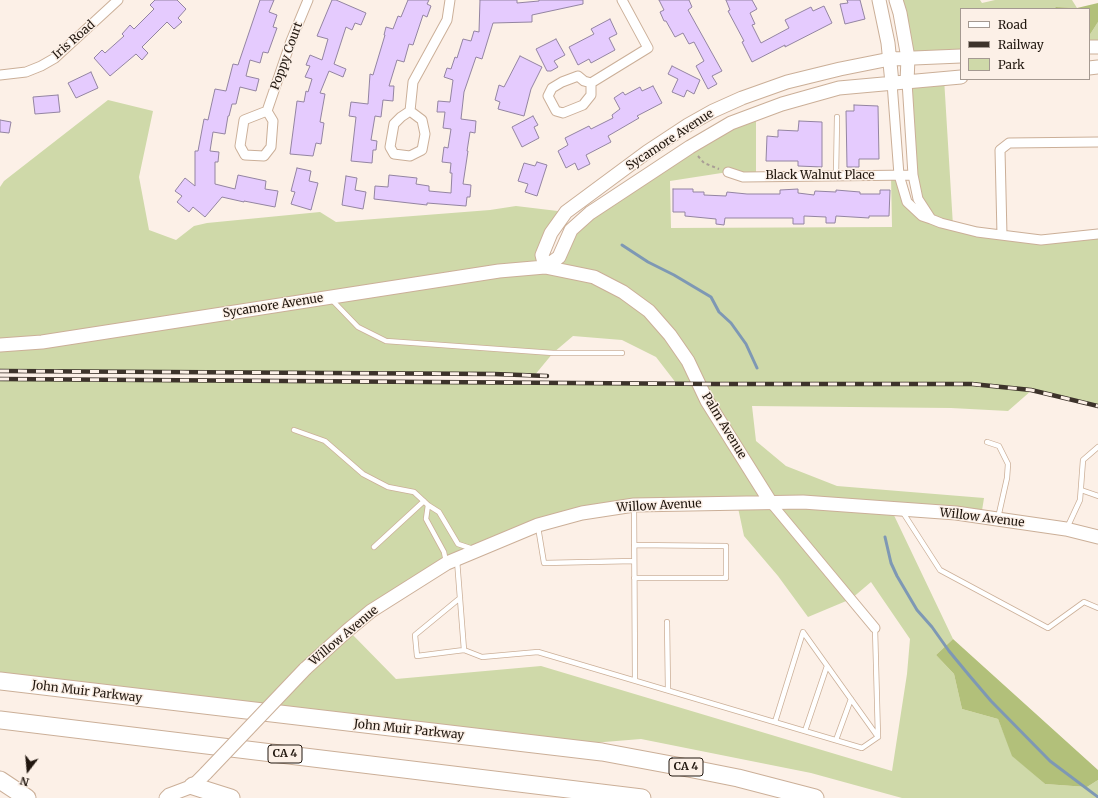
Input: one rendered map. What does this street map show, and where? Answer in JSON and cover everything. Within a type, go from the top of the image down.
[{"type":"highway","name":"John Muir Parkway","points":[[0,681],[602,752],[701,770],[815,798]]},
{"type":"highway","name":"CA 4","points":[[0,720],[642,798]]},
{"type":"highway","points":[[0,780],[26,798]]},
{"type":"highway","points":[[569,789],[610,798]]},
{"type":"highway","points":[[192,792],[231,798]]},
{"type":"main road","points":[[879,0],[888,43],[892,83]]},
{"type":"main road","points":[[896,0],[900,13],[908,58],[907,82]]},
{"type":"main road","name":"Sycamore Avenue","points":[[545,267],[542,255],[551,233],[566,212],[648,152],[713,111],[742,98],[787,82],[840,69],[890,59],[960,56]]},
{"type":"main road","name":"Sycamore Avenue","points":[[0,345],[42,342],[499,271],[545,267],[560,257],[571,230],[590,213],[690,147],[731,123],[782,104],[839,88],[960,77]]},
{"type":"main road","name":"Palm Avenue","points":[[545,267],[594,278],[622,292],[649,311],[670,335],[688,361],[707,401],[771,503]]},
{"type":"main road","name":"Willow Avenue","points":[[166,798],[169,795],[192,792],[206,773],[305,669],[371,611],[452,561],[538,526],[582,513],[634,505],[804,502],[956,513],[1066,529],[1098,537]]},
{"type":"street","name":"Iris Road","points":[[0,75],[26,72],[55,58],[118,0]]},
{"type":"street","name":"Poppy Court","points":[[267,111],[291,41],[308,0]]},
{"type":"street","points":[[410,111],[413,82],[447,20],[450,0]]},
{"type":"street","points":[[591,83],[591,95],[583,105],[563,114],[556,111],[548,96],[552,88],[562,82],[578,76],[584,81],[591,83],[648,48],[622,0]]},
{"type":"street","points":[[907,82],[914,175],[918,199],[931,219]]},
{"type":"street","points":[[892,83],[899,175],[907,202],[922,216],[941,223],[976,232],[1041,240],[1098,234]]},
{"type":"street","points":[[267,111],[273,122],[271,147],[264,156],[245,155],[240,146],[244,120],[267,111]]},
{"type":"street","points":[[410,111],[422,120],[425,134],[422,150],[410,156],[394,154],[390,147],[394,124],[410,111]]},
{"type":"street","points":[[1002,235],[1000,150],[1009,144],[1098,142]]},
{"type":"street","name":"Black Walnut Place","points":[[728,172],[744,177],[914,175]]},
{"type":"street","name":"Palm Avenue","points":[[771,503],[875,628]]},
{"type":"lane","points":[[836,176],[837,117]]},
{"type":"lane","points":[[329,297],[358,327],[386,341],[553,353],[622,353]]},
{"type":"lane","points":[[294,430],[325,441],[363,474],[388,487],[414,492],[439,512],[458,544],[476,550]]},
{"type":"lane","points":[[988,442],[999,446],[1008,464],[998,519]]},
{"type":"lane","points":[[1066,529],[1080,500],[1083,460],[1098,447]]},
{"type":"lane","points":[[1081,490],[1098,496]]},
{"type":"lane","points":[[374,547],[426,503]]},
{"type":"lane","points":[[426,503],[426,519],[444,552],[452,561],[460,598],[464,650]]},
{"type":"lane","points":[[634,505],[635,680]]},
{"type":"lane","points":[[901,510],[940,570],[1048,628],[1084,602],[1098,608]]},
{"type":"lane","points":[[538,526],[544,563],[634,561]]},
{"type":"lane","points":[[634,545],[726,546],[726,578],[634,578]]},
{"type":"lane","points":[[460,598],[415,636],[417,656],[464,650],[482,657],[538,652],[862,748],[878,737]]},
{"type":"lane","points":[[667,622],[668,690]]},
{"type":"lane","points":[[875,628],[878,737]]},
{"type":"lane","points":[[775,722],[802,632],[878,737]]},
{"type":"lane","points":[[805,731],[826,666]]},
{"type":"lane","points":[[836,740],[851,699]]},
{"type":"path","points":[[690,147],[704,163],[728,172]]},
{"type":"green space","points":[[896,0],[980,0],[982,3],[995,0],[1072,0],[1077,8],[960,8],[960,56],[908,58]]},
{"type":"green space","points":[[1098,3],[1098,22],[1090,34],[1090,8],[1077,8]]},
{"type":"green space","points":[[1056,7],[1077,8],[1054,8]]},
{"type":"green space","points":[[1098,22],[1098,47],[1090,47],[1090,34]]},
{"type":"green space","points":[[944,78],[953,226],[1041,240],[1098,234],[1098,406],[1032,390],[1008,411],[951,408],[752,406],[756,441],[786,466],[837,486],[984,498],[981,517],[891,509],[953,639],[936,655],[954,674],[962,709],[998,719],[1013,756],[1045,784],[1087,787],[1098,780],[1098,798],[902,798],[811,773],[641,739],[555,746],[259,708],[0,682],[0,379],[676,383],[656,357],[622,340],[573,336],[553,353],[534,376],[494,374],[0,371],[0,187],[4,181],[108,100],[153,111],[139,177],[149,230],[176,240],[194,226],[207,223],[320,212],[336,222],[490,210],[516,206],[566,212],[551,233],[545,267],[590,213],[756,114],[756,177],[728,172],[670,181],[671,228],[892,227],[891,176],[899,175],[907,202],[922,216],[918,199],[907,82]],"holes":[[[737,503],[744,536],[778,576],[808,617],[851,599],[871,582],[910,639],[907,674],[892,771],[541,666],[396,679],[348,630],[476,550],[582,513]]]},
{"type":"green space","points":[[953,639],[1098,770],[1098,780],[1087,787],[1045,784],[1012,756],[998,719],[962,709],[954,674],[936,655]]},
{"type":"building","points":[[155,0],[177,0],[186,9],[178,18],[182,22],[174,29],[167,22],[142,47],[148,53],[142,60],[136,54],[110,76],[94,58],[102,50],[105,53],[124,36],[122,34],[130,25],[134,29],[154,9],[150,5]]},
{"type":"building","points":[[260,0],[274,0],[269,12],[277,15],[273,27],[277,28],[268,53],[263,52],[260,63],[250,60],[246,76],[259,79],[256,91],[240,87],[236,104],[232,104],[228,116],[225,134],[213,132],[210,151],[219,152],[218,162],[215,162],[215,184],[235,189],[238,175],[266,181],[265,189],[278,191],[275,207],[222,197],[205,217],[193,207],[189,212],[177,202],[182,196],[175,191],[185,178],[195,186],[195,151],[198,151],[204,119],[208,120],[215,89],[226,91],[233,64],[238,65]]},
{"type":"building","points":[[332,0],[336,0],[366,13],[361,25],[355,23],[352,30],[346,27],[334,64],[346,69],[343,77],[329,71],[320,93],[325,94],[320,122],[324,123],[321,144],[316,143],[313,156],[290,154],[297,101],[304,102],[306,91],[308,92],[312,79],[305,77],[310,66],[306,65],[310,55],[322,60],[328,39],[317,36]]},
{"type":"building","points":[[408,0],[429,0],[427,4],[431,6],[427,17],[423,15],[413,45],[409,44],[404,62],[397,60],[389,86],[394,86],[393,101],[383,100],[381,117],[375,116],[371,140],[377,141],[376,150],[373,150],[372,163],[351,161],[356,117],[349,116],[351,102],[368,104],[370,74],[373,75],[386,27],[393,29],[398,16],[401,17]]},
{"type":"building","points":[[480,0],[517,0],[517,3],[539,0],[583,0],[583,4],[532,15],[532,22],[493,23],[482,59],[476,57],[464,92],[461,119],[476,121],[475,133],[470,132],[463,184],[471,185],[470,197],[467,197],[466,206],[427,203],[427,205],[374,199],[375,186],[388,187],[389,175],[417,178],[416,184],[429,186],[429,191],[451,193],[451,163],[442,162],[444,147],[448,148],[451,129],[443,128],[445,112],[437,112],[438,101],[450,102],[453,80],[444,77],[447,68],[451,69],[455,57],[457,58],[463,39],[471,41],[474,31],[479,32]]},
{"type":"building","points":[[659,0],[689,0],[692,7],[688,10],[722,71],[712,76],[717,84],[708,89],[696,66],[704,61],[694,42],[689,44],[683,33],[675,37],[666,21],[664,21],[660,12],[664,10]]},
{"type":"building","points":[[726,0],[752,0],[757,9],[750,13],[755,24],[752,25],[761,43],[789,28],[785,20],[811,7],[813,11],[824,6],[832,23],[752,62],[742,42],[744,41],[728,11],[730,10]]},
{"type":"building","points":[[847,0],[860,0],[865,19],[845,24],[840,4],[848,3]]},
{"type":"building","points":[[610,19],[617,34],[609,38],[615,50],[591,63],[589,59],[578,65],[569,47],[594,34],[591,29]]},
{"type":"building","points":[[556,39],[565,55],[554,61],[558,67],[551,71],[547,71],[536,49]]},
{"type":"building","points":[[520,56],[542,67],[531,89],[524,116],[498,109],[500,102],[495,100],[499,85],[504,87]]},
{"type":"building","points":[[672,66],[700,80],[694,94],[687,90],[684,97],[672,92],[678,79],[668,74]]},
{"type":"building","points":[[91,72],[98,88],[76,98],[68,83]]},
{"type":"building","points":[[653,86],[662,103],[637,116],[639,118],[608,136],[611,142],[586,155],[590,164],[578,170],[575,163],[566,168],[558,151],[568,145],[565,138],[589,126],[591,129],[613,118],[612,115],[620,109],[614,98],[623,92],[625,95],[640,87],[642,91]]},
{"type":"building","points":[[58,95],[60,112],[35,114],[33,97]]},
{"type":"building","points":[[854,105],[878,106],[879,159],[859,159],[859,167],[847,167],[846,111],[854,111]]},
{"type":"building","points":[[533,116],[538,125],[534,127],[539,138],[522,147],[512,127]]},
{"type":"building","points":[[0,120],[11,122],[9,133],[0,132]]},
{"type":"building","points":[[799,121],[822,122],[822,167],[798,166],[798,161],[766,161],[767,136],[778,137],[778,130],[798,131]]},
{"type":"building","points":[[537,162],[547,165],[537,196],[525,192],[528,184],[518,181],[524,163],[535,166]]},
{"type":"building","points":[[297,168],[311,171],[309,181],[318,183],[311,210],[291,204],[295,192],[291,191]]},
{"type":"building","points":[[346,176],[357,178],[355,190],[366,192],[363,209],[342,205]]},
{"type":"building","points":[[673,189],[693,189],[693,192],[704,192],[704,195],[726,196],[727,192],[747,194],[780,194],[780,190],[798,189],[798,193],[814,195],[815,191],[836,192],[836,190],[860,192],[860,194],[880,194],[880,190],[890,190],[889,216],[869,216],[869,218],[836,216],[835,223],[826,223],[826,217],[804,216],[804,224],[793,224],[793,218],[725,218],[724,225],[716,224],[716,219],[685,216],[685,212],[673,212]]},
{"type":"waterway","points":[[622,245],[648,262],[674,275],[711,297],[719,312],[731,323],[746,344],[757,368]]},
{"type":"waterway","points":[[885,537],[891,563],[897,576],[917,610],[932,627],[949,651],[991,701],[1050,761],[1098,797]]},
{"type":"railway","points":[[0,371],[494,374],[547,376]]},
{"type":"railway","points":[[0,379],[716,384],[972,384],[1031,390],[1098,406]]}]
